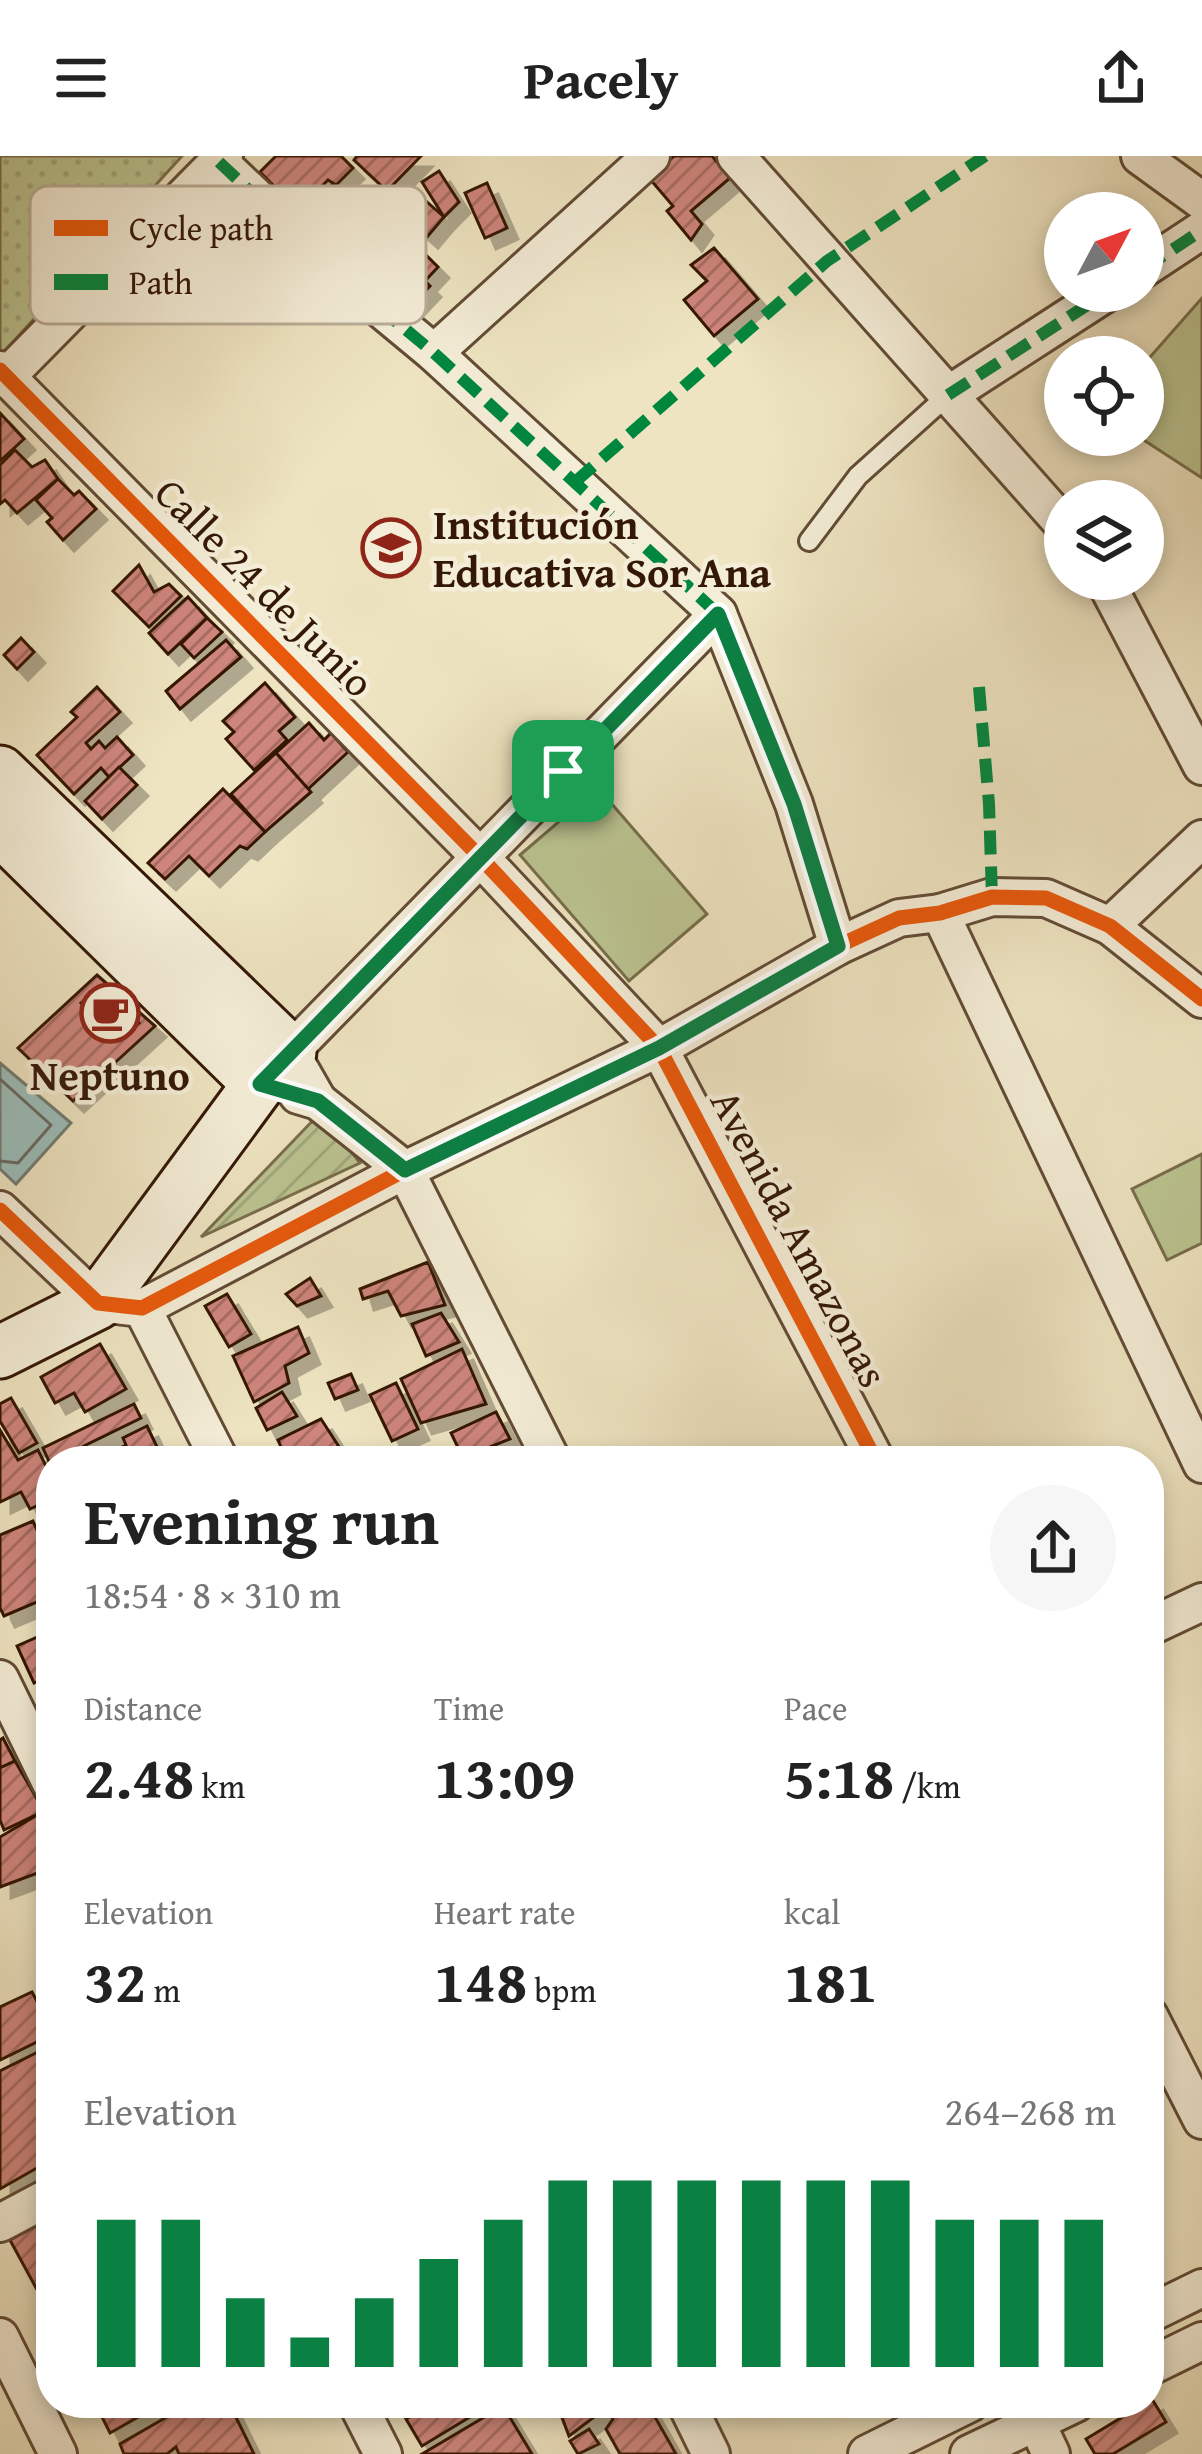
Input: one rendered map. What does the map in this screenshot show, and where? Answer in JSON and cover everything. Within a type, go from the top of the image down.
[{"type":"main road","points":[[0,772],[275,1068]]},
{"type":"main road","points":[[0,829],[275,1068]]},
{"type":"main road","points":[[0,1352],[120,1305],[275,1068]]},
{"type":"street","points":[[434,352],[651,156]]},
{"type":"street","points":[[736,156],[1044,502]]},
{"type":"street","points":[[1140,156],[1202,201]]},
{"type":"street","points":[[193,186],[221,159],[248,186]]},
{"type":"street","points":[[1164,254],[1202,230]]},
{"type":"street","points":[[948,395],[1076,312]]},
{"type":"street","points":[[3,373],[53,324]]},
{"type":"street","points":[[400,324],[718,614],[794,804],[838,946]]},
{"type":"street","name":"Calle 24 de Junio","points":[[3,373],[479,856],[659,1048]]},
{"type":"street","points":[[1115,600],[1202,766]]},
{"type":"street","points":[[544,1446],[405,1170],[275,1068],[718,614]]},
{"type":"street","points":[[1110,926],[1202,839]]},
{"type":"street","points":[[120,1305],[659,1048],[838,946],[899,918],[940,913],[992,897],[1046,898],[1110,926],[1202,998]]},
{"type":"street","points":[[940,913],[1202,1463]]},
{"type":"street","name":"Avenida Amazonas","points":[[659,1048],[868,1446]]},
{"type":"street","points":[[0,1210],[120,1305],[210,1446]]},
{"type":"street","points":[[1164,1620],[1202,1602]]},
{"type":"street","points":[[0,1679],[36,1752]]},
{"type":"street","points":[[1164,2045],[1202,2120]]},
{"type":"street","points":[[0,2223],[36,2204]]},
{"type":"street","points":[[1164,2307],[1202,2288]]},
{"type":"street","points":[[1164,2360],[1202,2341]]},
{"type":"street","points":[[3,2354],[36,2414]]},
{"type":"street","points":[[38,2418],[58,2454]]},
{"type":"street","points":[[365,2418],[383,2454]]},
{"type":"street","points":[[693,2418],[711,2454]]},
{"type":"street","points":[[867,2454],[940,2418]]},
{"type":"street","points":[[969,2454],[1038,2426]]},
{"type":"lane","points":[[809,541],[858,476],[948,395]]},
{"type":"green space","points":[[0,156],[182,156],[155,186],[30,186],[30,323],[3,353]]},
{"type":"green space","points":[[1202,298],[1202,478],[1164,453],[1164,341]]},
{"type":"green space","points":[[598,788],[707,914],[629,981],[520,855]]},
{"type":"green space","points":[[321,1112],[360,1163],[201,1237]]},
{"type":"green space","points":[[1202,1154],[1202,1243],[1167,1260],[1132,1189]]},
{"type":"water","points":[[0,1063],[71,1123],[16,1184],[0,1169]]},
{"type":"building","points":[[276,156],[341,156],[353,168],[336,185],[328,180],[322,186],[274,186],[260,172]]},
{"type":"building","points":[[357,156],[421,156],[392,186],[382,186],[354,160]]},
{"type":"building","points":[[674,156],[712,156],[730,178],[691,211],[702,224],[691,240],[667,211],[673,206],[649,178]]},
{"type":"building","points":[[439,171],[459,202],[444,217],[422,182]]},
{"type":"building","points":[[487,183],[507,228],[485,238],[465,193]]},
{"type":"building","points":[[426,203],[444,217],[427,237],[426,236]]},
{"type":"building","points":[[714,248],[758,299],[714,336],[684,300],[707,281],[691,265]]},
{"type":"building","points":[[426,255],[438,267],[426,280]]},
{"type":"building","points":[[0,413],[24,439],[0,461]]},
{"type":"building","points":[[15,450],[32,467],[45,460],[58,479],[17,513],[5,500],[0,504],[0,465]]},
{"type":"building","points":[[58,479],[96,509],[63,540],[36,500]]},
{"type":"building","points":[[139,565],[154,592],[169,584],[181,596],[149,627],[113,591]]},
{"type":"building","points":[[188,597],[207,618],[168,654],[149,633]]},
{"type":"building","points":[[207,618],[222,632],[194,658],[181,644]]},
{"type":"building","points":[[21,638],[34,652],[17,669],[4,655]]},
{"type":"building","points":[[226,640],[241,657],[180,709],[166,691]]},
{"type":"building","points":[[265,683],[295,717],[279,731],[287,740],[254,770],[226,739],[234,732],[223,721]]},
{"type":"building","points":[[97,687],[120,712],[86,743],[91,749],[99,741],[105,748],[117,737],[133,755],[109,777],[101,768],[74,794],[37,755],[77,717],[71,712]]},
{"type":"building","points":[[309,723],[324,740],[331,733],[348,752],[308,789],[276,753]]},
{"type":"building","points":[[276,753],[311,792],[265,832],[231,794]]},
{"type":"building","points":[[119,767],[137,785],[102,819],[85,801]]},
{"type":"building","points":[[223,789],[265,832],[247,849],[240,846],[209,876],[189,856],[165,879],[148,863]]},
{"type":"building","points":[[97,975],[155,1026],[73,1101],[18,1048]]},
{"type":"building","name":"Neptuno","points":[[100,987],[139,1023],[120,1039],[81,1003]]},
{"type":"building","points":[[428,1262],[445,1305],[401,1316],[388,1291],[363,1299],[360,1289]]},
{"type":"building","points":[[310,1278],[321,1296],[297,1306],[286,1294]]},
{"type":"building","points":[[227,1294],[251,1334],[229,1347],[205,1306]]},
{"type":"building","points":[[441,1313],[459,1342],[426,1356],[412,1324]]},
{"type":"building","points":[[298,1327],[309,1353],[285,1366],[289,1383],[254,1402],[233,1356]]},
{"type":"building","points":[[100,1344],[126,1389],[85,1412],[74,1393],[55,1403],[41,1377]]},
{"type":"building","points":[[462,1349],[486,1404],[421,1423],[401,1379]]},
{"type":"building","points":[[351,1374],[358,1390],[335,1399],[328,1383]]},
{"type":"building","points":[[396,1383],[418,1429],[392,1441],[370,1395]]},
{"type":"building","points":[[282,1392],[297,1416],[267,1430],[256,1408]]},
{"type":"building","points":[[11,1398],[37,1443],[19,1453],[0,1421],[0,1404]]},
{"type":"building","points":[[134,1404],[141,1418],[84,1446],[47,1446]]},
{"type":"building","points":[[496,1412],[510,1439],[493,1446],[457,1446],[451,1433]]},
{"type":"building","points":[[321,1419],[339,1446],[281,1446],[278,1440]]},
{"type":"building","points":[[147,1426],[157,1446],[124,1446],[123,1438]]},
{"type":"building","points":[[0,1430],[18,1460],[36,1451],[36,1506],[30,1509],[21,1492],[0,1502]]},
{"type":"building","points":[[33,1521],[36,1528],[36,1602],[4,1616],[0,1608],[0,1535]]},
{"type":"building","points":[[36,1638],[36,1682],[34,1683],[17,1646]]},
{"type":"building","points":[[3,1738],[15,1761],[0,1768],[0,1740]]},
{"type":"building","points":[[15,1761],[36,1797],[36,1815],[4,1830],[0,1820],[0,1768]]},
{"type":"building","points":[[36,1816],[36,1874],[0,1887],[0,1837]]},
{"type":"building","points":[[32,1992],[36,1999],[36,2042],[0,2060],[0,2007]]},
{"type":"building","points":[[36,2053],[36,2169],[0,2189],[0,2071]]},
{"type":"building","points":[[36,2226],[36,2288],[10,2240]]},
{"type":"building","points":[[102,2418],[136,2418],[110,2433]]},
{"type":"building","points":[[165,2418],[236,2418],[254,2454],[179,2454],[176,2447],[167,2454],[124,2454],[120,2444]]},
{"type":"building","points":[[408,2418],[468,2418],[422,2446]]},
{"type":"building","points":[[483,2418],[510,2418],[532,2454],[422,2454]]},
{"type":"building","points":[[562,2418],[593,2418],[569,2436]]},
{"type":"building","points":[[656,2418],[676,2454],[620,2454],[606,2429],[613,2419]]},
{"type":"building","points":[[1121,2418],[1164,2418],[1166,2422],[1113,2454],[1095,2454],[1086,2439]]},
{"type":"building","points":[[589,2429],[599,2444],[578,2454],[570,2441]]},
{"type":"marked path","points":[[575,482],[827,261],[985,156]]},
{"type":"marked path","points":[[219,162],[244,186]]},
{"type":"marked path","points":[[1164,255],[1202,230]]},
{"type":"marked path","points":[[948,395],[1076,312]]},
{"type":"marked path","points":[[399,324],[718,614]]},
{"type":"marked path","points":[[979,687],[992,897]]},
{"type":"cycle path","points":[[0,370],[479,856],[659,1048],[868,1446]]},
{"type":"cycle path","points":[[0,1210],[98,1303],[142,1308],[405,1170],[659,1048],[838,946],[899,918],[940,913],[992,897],[1046,898],[1110,926],[1202,999]]},
{"type":"place","name":"Institución Educativa Sor Ana","points":[[391,548]]},
{"type":"place","name":"Neptuno","points":[[110,1013]]},
{"type":"route","points":[[718,614],[794,804],[838,946],[659,1048],[405,1170],[318,1101],[260,1084],[479,856],[563,771],[718,614]]}]
